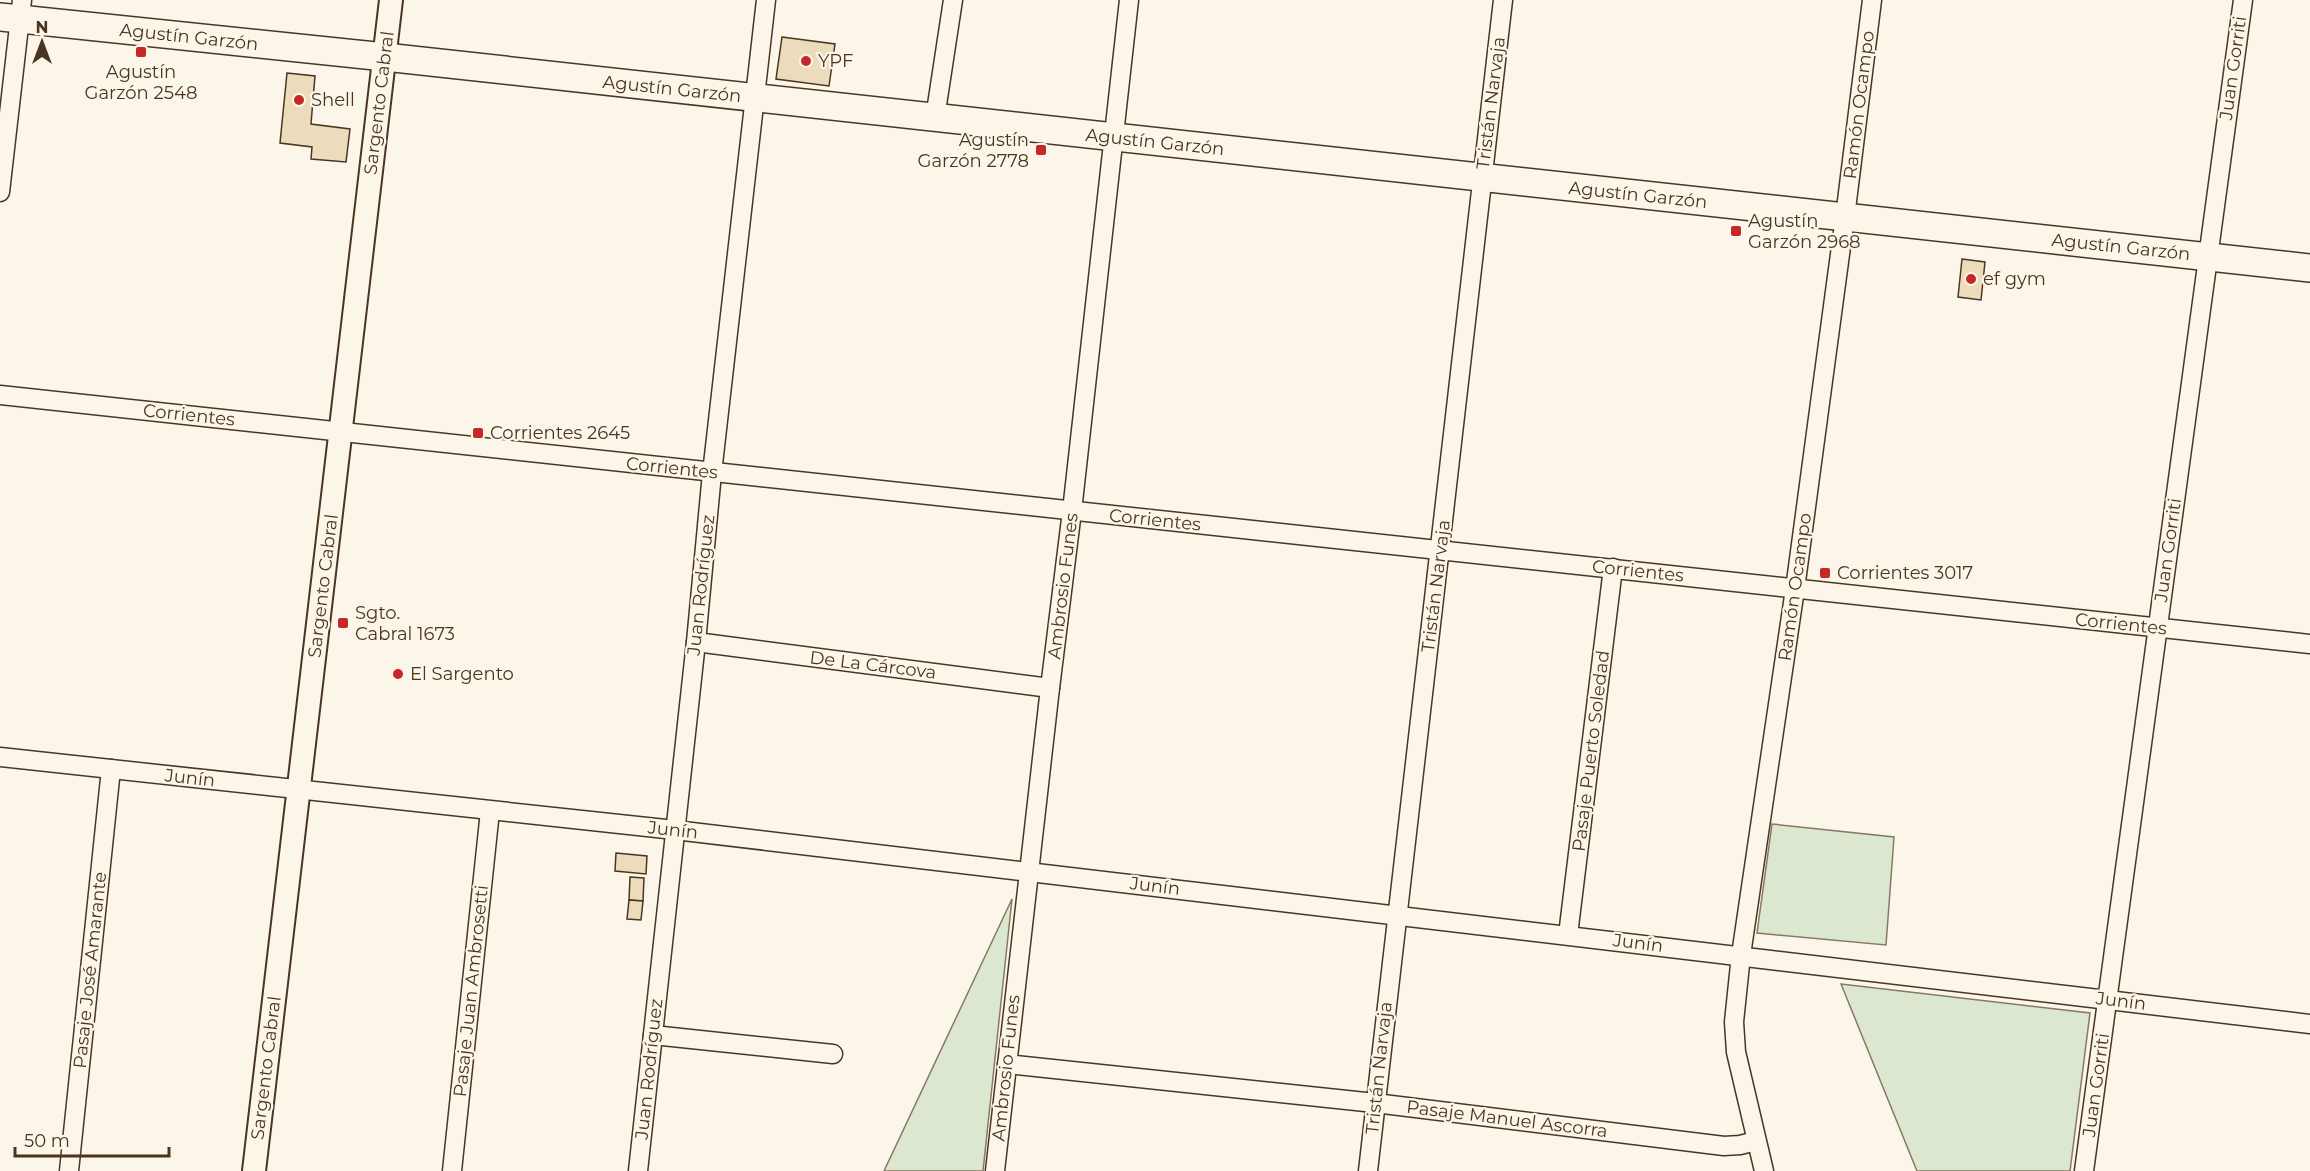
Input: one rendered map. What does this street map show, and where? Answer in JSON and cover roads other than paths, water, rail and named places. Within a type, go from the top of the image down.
[{"type":"main road","name":"Agustín Garzón","points":[[14,12],[755,99],[2310,268]]},
{"type":"street","name":"Sargento Cabral","points":[[254,1171],[391,0]]},
{"type":"street","name":"Juan Rodríguez","points":[[638,1171],[696,642],[712,473],[766,0]]},
{"type":"street","points":[[935,118],[952,0]]},
{"type":"street","name":"Ambrosio Funes","points":[[995,1171],[1129,0]]},
{"type":"street","name":"Tristán Narvaja","points":[[1368,1171],[1503,0]]},
{"type":"street","name":"Ramón Ocampo","points":[[1764,1171],[1734,1040],[1741,955],[1795,589],[1872,0]]},
{"type":"street","name":"Juan Gorriti","points":[[2085,1171],[2206,257],[2243,0]]},
{"type":"street","points":[[0,192],[14,12]]},
{"type":"street","name":"Corrientes","points":[[0,395],[2310,644]]},
{"type":"street","name":"Pasaje Puerto Soledad","points":[[1568,935],[1613,568]]},
{"type":"street","name":"De La Cárcova","points":[[696,642],[1050,688]]},
{"type":"street","name":"Junín","points":[[0,757],[675,830],[2310,1024]]},
{"type":"street","name":"Pasaje José Amarante","points":[[69,1171],[111,769]]},
{"type":"street","name":"Pasaje Juan Ambrosetti","points":[[452,1171],[490,811]]},
{"type":"street","points":[[653,1035],[833,1054]]},
{"type":"street","name":"Pasaje Manuel Ascorra","points":[[1007,1064],[1375,1103],[1724,1146],[1756,1141]]},
{"type":"place","name":"Agustín Garzón 2548","points":[[141,52]]},
{"type":"place","name":"YPF","points":[[806,61]]},
{"type":"place","name":"Shell","points":[[299,100]]},
{"type":"place","name":"Agustín Garzón 2778","points":[[1041,150]]},
{"type":"place","name":"Agustín Garzón 2968","points":[[1736,231]]},
{"type":"place","name":"ef gym","points":[[1971,279]]},
{"type":"place","name":"Corrientes 2645","points":[[478,433]]},
{"type":"place","name":"Corrientes 3017","points":[[1825,573]]},
{"type":"place","name":"Sgto. Cabral 1673","points":[[343,623]]},
{"type":"place","name":"El Sargento","points":[[398,674]]}]
